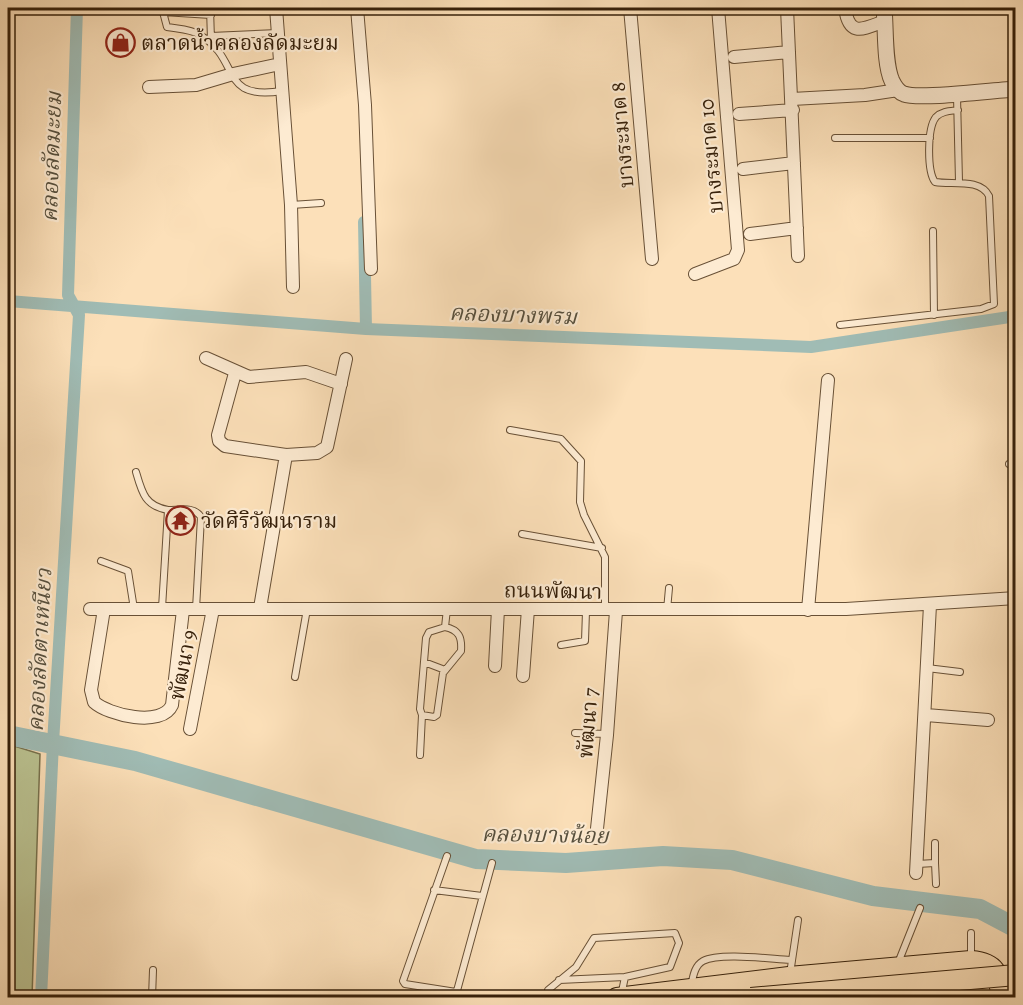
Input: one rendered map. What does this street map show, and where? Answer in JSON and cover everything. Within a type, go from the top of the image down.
[{"type":"main road","points":[[619,997],[690,989],[790,969],[895,969],[971,961],[992,966],[996,971],[1002,998]]},
{"type":"main road","points":[[751,998],[1016,975]]},
{"type":"street","points":[[276,8],[291,205],[293,287]]},
{"type":"street","points":[[357,8],[365,105],[370,269]]},
{"type":"street","name":"บางระมาด 8","points":[[630,8],[652,259]]},
{"type":"street","name":"บางระมาด 10","points":[[695,274],[734,259],[738,250],[718,8]]},
{"type":"street","points":[[787,8],[798,256]]},
{"type":"street","points":[[845,8],[848,24],[854,28],[862,29],[884,14],[891,80],[897,90],[907,95],[1016,89]]},
{"type":"street","points":[[735,57],[789,52]]},
{"type":"street","points":[[149,87],[196,85],[280,64]]},
{"type":"street","points":[[739,114],[792,104],[897,90]]},
{"type":"street","points":[[743,169],[794,163]]},
{"type":"street","points":[[750,234],[797,228]]},
{"type":"street","points":[[206,358],[219,362],[235,373],[254,378],[306,372],[341,384]]},
{"type":"street","points":[[235,373],[218,435],[219,441],[225,446],[285,455],[317,453],[327,447],[346,359]]},
{"type":"street","points":[[808,610],[828,380]]},
{"type":"street","points":[[260,608],[285,455]]},
{"type":"street","name":"ถนนพัฒนา","points":[[90,609],[808,610],[930,605],[1016,598]]},
{"type":"street","points":[[916,869],[926,716],[930,605]]},
{"type":"street","points":[[104,609],[91,690],[94,702],[112,713],[152,718],[166,714],[172,705],[183,610]]},
{"type":"street","name":"พัฒนา 9","points":[[190,729],[213,609]]},
{"type":"street","points":[[495,666],[498,609]]},
{"type":"street","points":[[523,676],[528,609]]},
{"type":"street","name":"พัฒนา 7","points":[[596,838],[607,735],[610,611]]},
{"type":"street","points":[[926,716],[988,720]]},
{"type":"lane","points":[[278,33],[211,39],[191,31],[168,27],[164,10],[211,11],[211,39],[242,89],[250,93],[282,91]]},
{"type":"lane","points":[[957,93],[959,182]]},
{"type":"lane","points":[[840,326],[989,308],[993,304],[991,202],[986,190],[959,182],[941,183],[933,179],[930,138],[933,121],[938,115],[958,110]]},
{"type":"lane","points":[[835,138],[930,138]]},
{"type":"lane","points":[[291,205],[321,203]]},
{"type":"lane","points":[[933,231],[933,315]]},
{"type":"lane","points":[[510,430],[561,439],[581,460],[580,502],[587,522],[602,548],[606,564],[610,611]]},
{"type":"lane","points":[[136,472],[142,496],[156,508],[194,510],[201,517],[196,609]]},
{"type":"lane","points":[[162,608],[168,510]]},
{"type":"lane","points":[[522,534],[602,548]]},
{"type":"lane","points":[[101,561],[128,571],[134,609]]},
{"type":"lane","points":[[667,611],[669,588]]},
{"type":"lane","points":[[295,677],[307,609]]},
{"type":"lane","points":[[445,627],[447,609]]},
{"type":"lane","points":[[561,645],[585,641],[586,611]]},
{"type":"lane","points":[[420,755],[424,662],[429,632],[445,627],[457,631],[461,645],[458,657],[445,670],[439,710],[434,717],[422,715]]},
{"type":"lane","points":[[424,662],[445,670]]},
{"type":"lane","points":[[927,668],[960,672]]},
{"type":"lane","points":[[575,733],[607,735]]},
{"type":"lane","points":[[935,843],[936,885]]},
{"type":"lane","points":[[447,856],[402,981],[405,984],[455,994],[492,863]]},
{"type":"lane","points":[[916,869],[935,863]]},
{"type":"lane","points":[[434,890],[482,896]]},
{"type":"lane","points":[[895,969],[920,908]]},
{"type":"lane","points":[[690,989],[695,971],[704,961],[726,958],[790,969],[798,920]]},
{"type":"lane","points":[[547,998],[548,990],[558,980],[576,967],[594,938],[675,933],[679,937],[670,967],[625,977],[558,980]]},
{"type":"lane","points":[[971,933],[971,961]]},
{"type":"lane","points":[[118,998],[152,997],[153,970]]},
{"type":"lane","points":[[619,997],[625,977]]},
{"type":"green space","points":[[8,744],[40,754],[32,997],[8,997]]},
{"type":"waterway","name":"คลองลัดตาเหนียว","points":[[41,998],[53,743],[79,315],[68,295],[77,8]]},
{"type":"waterway","points":[[364,222],[366,329]]},
{"type":"waterway","name":"คลองบางพรม","points":[[8,301],[366,329],[811,347],[1016,316]]},
{"type":"waterway","name":"คลองบางน้อย","points":[[8,735],[135,761],[476,859],[566,863],[663,856],[732,860],[873,896],[980,909],[1016,928]]},
{"type":"place","name":"ตลาดน้ำคลองลัดมะยม","points":[[120,43]]},
{"type":"place","name":"วัดศิริวัฒนาราม","points":[[180,521]]},
{"type":"water label","name":"คลองลัดมะยม","points":[[51,157]]}]
